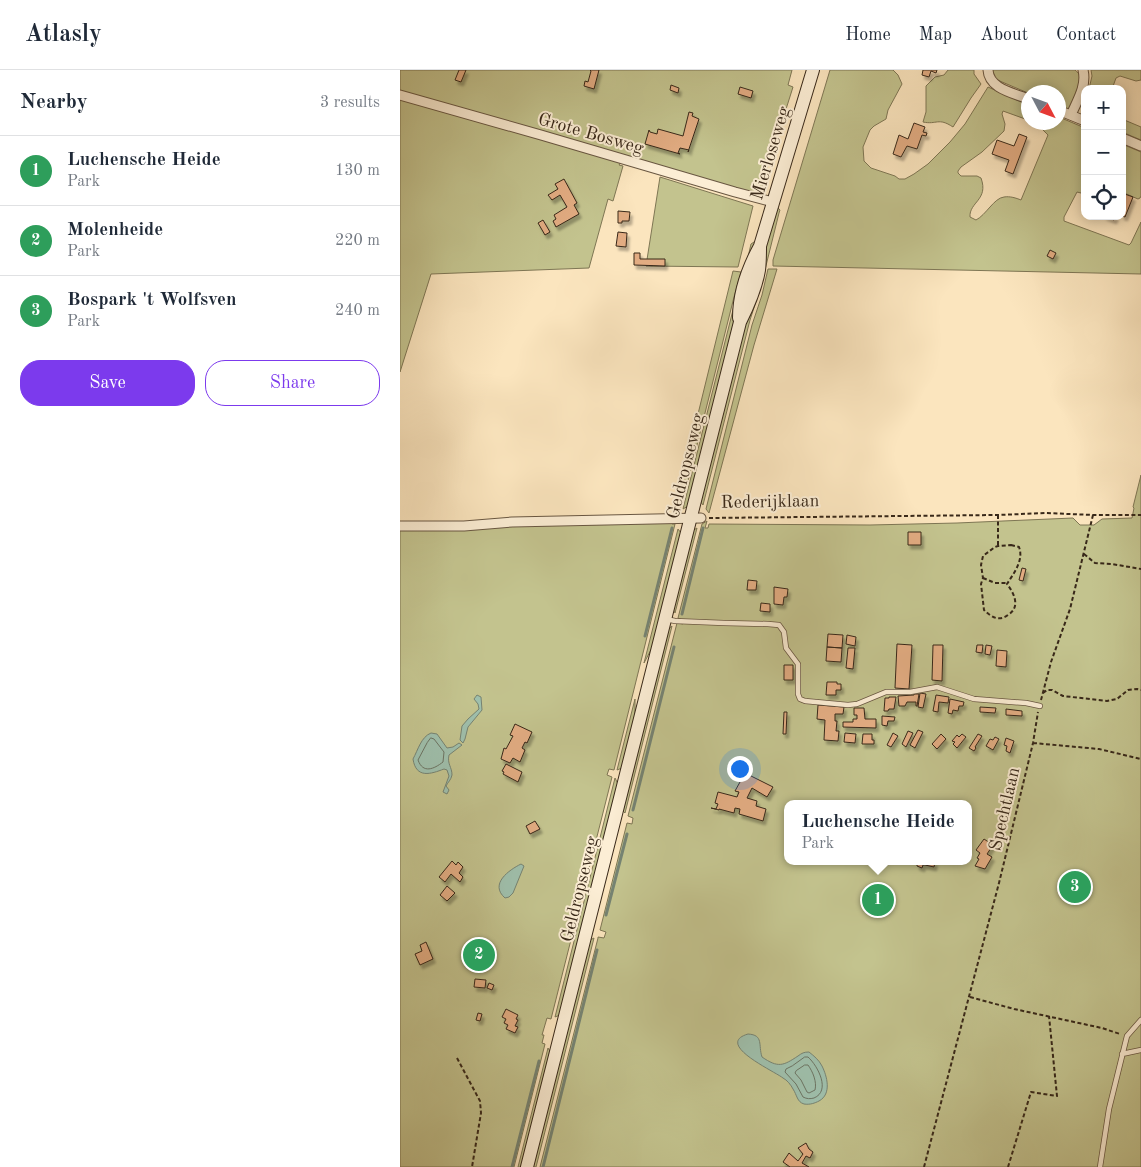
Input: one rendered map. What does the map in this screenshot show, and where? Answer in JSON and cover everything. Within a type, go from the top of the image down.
[{"type":"main road","name":"Mierloseweg","points":[[754,269],[813,70]]},
{"type":"main road","name":"Geldropseweg","points":[[527,1167],[665,619],[696,518],[740,322],[740,299],[754,269]]},
{"type":"street","points":[[988,70],[992,81],[998,87],[1021,96]]},
{"type":"street","points":[[1071,115],[1082,88],[1083,70]]},
{"type":"street","name":"Grote Bosweg","points":[[400,94],[773,202]]},
{"type":"street","points":[[1066,113],[1081,119]]},
{"type":"street","points":[[1126,140],[1141,146]]},
{"type":"street","points":[[400,526],[464,526],[512,522],[696,518]]},
{"type":"lane","points":[[665,619],[779,626],[784,632],[786,648],[798,664],[798,694],[800,699],[805,701],[848,705],[857,704],[886,692],[910,692],[937,687],[974,699],[1026,703],[1040,706]]},
{"type":"lane","points":[[1100,1167],[1109,1109],[1127,1036],[1141,1020]]},
{"type":"lane","points":[[1122,1054],[1141,1050]]},
{"type":"path","name":"Rederijklaan","points":[[696,518],[998,515],[1045,512],[1141,515]]},
{"type":"path","points":[[998,515],[998,546]]},
{"type":"path","name":"Spechtlaan","points":[[924,1167],[999,883],[1043,694],[1070,609],[1093,515]]},
{"type":"path","points":[[983,578],[1007,584],[1013,591],[1015,610],[1003,619],[990,616],[984,610],[981,565],[983,556],[995,547],[1011,544],[1018,547],[1021,552],[1018,567],[1007,584]]},
{"type":"path","points":[[1084,554],[1095,563],[1141,569]]},
{"type":"path","points":[[1043,694],[1047,690],[1052,690],[1063,696],[1107,701],[1117,699],[1128,690],[1141,690]]},
{"type":"path","points":[[1033,743],[1099,749],[1141,759]]},
{"type":"path","points":[[970,997],[1014,1009],[1102,1028],[1127,1036]]},
{"type":"path","points":[[1008,1167],[1032,1092],[1057,1096],[1049,1016]]},
{"type":"path","points":[[457,1058],[480,1101],[481,1113],[472,1167]]},
{"type":"green space","points":[[400,70],[792,70],[788,85],[793,87],[781,125],[777,124],[759,201],[621,162],[619,165],[623,166],[613,201],[608,199],[589,268],[431,274],[400,372]]},
{"type":"green space","points":[[830,70],[893,70],[898,75],[902,84],[888,110],[886,119],[870,130],[863,147],[864,161],[871,168],[899,179],[905,179],[928,164],[950,142],[965,124],[988,87],[1021,102],[1021,117],[1003,111],[1004,131],[958,171],[961,176],[977,176],[981,178],[983,191],[972,208],[970,217],[976,220],[1000,198],[1008,197],[1021,200],[1048,135],[1043,130],[1066,130],[1066,120],[1081,126],[1081,193],[1077,192],[1064,217],[1064,221],[1129,245],[1141,222],[1141,274],[773,266],[773,260]]},
{"type":"green space","points":[[948,70],[974,70],[974,74],[981,84],[953,127],[944,122],[923,122],[926,112],[926,86],[935,77],[944,75]]},
{"type":"green space","points":[[988,70],[1075,70],[1080,75],[1080,84],[1069,110],[1066,109],[1066,85],[1021,85],[1021,90],[995,79]]},
{"type":"green space","points":[[1091,70],[1141,70],[1141,80],[1136,81],[1120,76],[1116,78],[1113,85],[1090,85]]},
{"type":"green space","points":[[1126,121],[1141,127],[1141,140],[1126,134]]},
{"type":"green space","points":[[1126,146],[1141,152],[1141,196],[1138,199],[1126,194]]},
{"type":"green space","points":[[660,177],[753,206],[738,267],[646,266]]},
{"type":"green space","points":[[777,207],[780,210],[703,505],[700,501],[767,236]]},
{"type":"green space","points":[[754,242],[688,506],[683,509],[736,298],[751,244]]},
{"type":"green space","points":[[768,269],[777,269],[754,345],[709,513],[706,509]]},
{"type":"green space","points":[[733,271],[741,272],[685,493],[679,512],[675,513],[675,508]]},
{"type":"green space","points":[[1141,475],[1141,1167],[540,1167],[598,937],[604,938],[606,932],[600,930],[627,823],[632,824],[633,818],[628,816],[677,623],[683,624],[685,621],[678,618],[702,524],[707,521],[705,528],[708,528],[709,524],[870,525],[1073,518],[1080,525],[1094,525],[1102,519],[1132,518]]},
{"type":"green space","points":[[672,522],[672,524],[675,524],[614,770],[609,769],[607,775],[612,777],[551,1019],[547,1018],[542,1035],[544,1035],[542,1043],[545,1044],[514,1167],[400,1167],[400,529]]},
{"type":"green space","points":[[697,528],[675,613],[673,609],[692,531]]},
{"type":"green space","points":[[678,529],[681,533],[653,646],[644,663]]},
{"type":"green space","points":[[672,626],[625,813],[622,810],[668,629]]},
{"type":"green space","points":[[635,699],[635,717],[622,768],[617,770]]},
{"type":"green space","points":[[615,778],[618,784],[560,1015],[555,1017]]},
{"type":"green space","points":[[594,938],[536,1167],[533,1167],[590,940]]},
{"type":"green space","points":[[548,1048],[551,1053],[522,1167],[518,1167]]},
{"type":"water","points":[[477,695],[481,697],[482,710],[468,727],[463,743],[460,740],[462,726],[479,709],[474,699]]},
{"type":"water","points":[[431,733],[437,734],[447,748],[459,743],[462,745],[449,755],[452,775],[446,786],[449,790],[447,794],[443,792],[449,776],[447,770],[429,773],[421,772],[417,770],[413,759],[420,744]]},
{"type":"water","points":[[521,864],[524,866],[513,893],[505,898],[499,888],[502,878]]},
{"type":"water","points":[[748,1034],[756,1036],[759,1041],[762,1057],[772,1063],[784,1064],[806,1052],[813,1055],[821,1064],[827,1080],[826,1094],[823,1098],[810,1104],[800,1102],[786,1080],[759,1064],[742,1050],[738,1044],[739,1038]]},
{"type":"building","points":[[459,70],[466,70],[461,82],[455,80]]},
{"type":"building","points":[[590,70],[599,70],[594,89],[584,86],[585,81],[588,82]]},
{"type":"building","points":[[923,70],[937,70],[936,73],[931,71],[929,77],[922,75]]},
{"type":"building","points":[[671,85],[679,88],[678,93],[670,90]]},
{"type":"building","points":[[740,87],[753,91],[751,98],[738,94]]},
{"type":"building","points":[[689,112],[693,113],[692,116],[699,119],[689,150],[680,148],[678,153],[680,154],[645,144],[649,130],[657,134],[658,129],[683,136]]},
{"type":"building","points":[[914,123],[925,127],[923,132],[927,133],[926,136],[922,135],[917,149],[907,146],[901,157],[893,154],[899,135],[908,139]]},
{"type":"building","points":[[1019,134],[1027,137],[1013,174],[1005,171],[1009,160],[992,154],[997,140],[1014,146]]},
{"type":"building","points":[[564,179],[577,203],[574,205],[579,214],[556,227],[553,221],[556,219],[554,215],[567,207],[560,195],[552,200],[548,195],[558,189],[555,184]]},
{"type":"building","points":[[1126,194],[1133,197],[1126,214]]},
{"type":"building","points":[[618,211],[630,212],[629,221],[618,223]]},
{"type":"building","points":[[543,220],[550,232],[545,235],[538,223]]},
{"type":"building","points":[[618,232],[627,233],[626,247],[616,246]]},
{"type":"building","points":[[1050,250],[1056,253],[1053,259],[1047,256]]},
{"type":"building","points":[[634,253],[640,253],[640,259],[665,259],[665,266],[634,265]]},
{"type":"building","points":[[908,532],[921,532],[921,545],[908,545]]},
{"type":"building","points":[[1022,568],[1026,569],[1023,581],[1019,580]]},
{"type":"building","points":[[748,580],[757,581],[756,590],[747,590]]},
{"type":"building","points":[[774,587],[788,589],[783,605],[774,604]]},
{"type":"building","points":[[761,603],[770,604],[770,612],[760,611]]},
{"type":"building","points":[[828,634],[843,635],[842,648],[827,647]]},
{"type":"building","points":[[847,635],[856,637],[855,646],[846,644]]},
{"type":"building","points":[[897,644],[912,645],[909,689],[895,688]]},
{"type":"building","points":[[933,645],[943,645],[942,681],[932,680]]},
{"type":"building","points":[[977,645],[983,645],[982,653],[976,652]]},
{"type":"building","points":[[986,645],[992,646],[990,655],[985,654]]},
{"type":"building","points":[[827,647],[842,648],[841,662],[826,661]]},
{"type":"building","points":[[848,648],[855,648],[853,669],[846,668]]},
{"type":"building","points":[[997,650],[1007,651],[1006,667],[996,666]]},
{"type":"building","points":[[784,665],[793,665],[793,680],[784,680]]},
{"type":"building","points":[[827,682],[841,684],[841,690],[836,690],[836,695],[826,695]]},
{"type":"building","points":[[920,693],[926,694],[923,708],[918,707]]},
{"type":"building","points":[[919,694],[917,706],[916,702],[907,702],[905,706],[899,706],[898,696]]},
{"type":"building","points":[[936,695],[949,697],[948,703],[939,702],[938,712],[933,711]]},
{"type":"building","points":[[896,697],[894,709],[884,711],[885,698]]},
{"type":"building","points":[[950,699],[964,702],[963,706],[959,706],[958,711],[953,710],[952,714],[948,713]]},
{"type":"building","points":[[818,705],[844,707],[843,714],[835,714],[835,721],[837,721],[836,731],[839,731],[838,741],[824,740],[825,720],[817,719]]},
{"type":"building","points":[[980,707],[996,708],[995,713],[980,712]]},
{"type":"building","points":[[854,708],[864,708],[865,719],[876,719],[876,728],[843,727],[843,722],[853,722],[853,719],[857,719],[857,715],[854,715]]},
{"type":"building","points":[[1006,709],[1022,711],[1022,716],[1006,715]]},
{"type":"building","points":[[784,712],[787,712],[786,734],[783,734]]},
{"type":"building","points":[[882,716],[895,717],[894,721],[888,721],[887,726],[882,725]]},
{"type":"building","points":[[515,724],[532,732],[527,743],[525,742],[522,748],[525,750],[520,762],[513,758],[510,763],[501,759],[504,748],[506,749],[513,736],[510,735]]},
{"type":"building","points":[[918,730],[923,732],[915,748],[910,745]]},
{"type":"building","points":[[908,731],[913,733],[906,747],[902,744]]},
{"type":"building","points":[[845,733],[856,734],[855,743],[844,742]]},
{"type":"building","points":[[893,733],[898,736],[891,747],[887,745]]},
{"type":"building","points":[[863,734],[872,734],[874,744],[862,744]]},
{"type":"building","points":[[941,734],[946,739],[937,749],[932,744]]},
{"type":"building","points":[[962,734],[966,737],[957,748],[953,744],[955,742],[952,741],[957,735],[959,737]]},
{"type":"building","points":[[978,734],[982,736],[974,751],[969,748]]},
{"type":"building","points":[[995,737],[999,739],[993,750],[986,746],[990,739],[993,740]]},
{"type":"building","points":[[1006,738],[1014,741],[1010,753],[1006,751],[1007,746],[1004,745]]},
{"type":"building","points":[[506,764],[522,772],[518,782],[503,774],[504,772],[502,771]]},
{"type":"building","points":[[745,773],[773,787],[767,797],[752,788],[747,798],[757,801],[756,806],[766,809],[763,821],[739,814],[740,809],[735,808],[734,813],[711,808],[716,809],[718,804],[715,803],[718,792],[737,797],[739,792],[735,791]]},
{"type":"building","points":[[535,821],[540,829],[530,834],[526,826]]},
{"type":"building","points":[[984,839],[993,845],[987,854],[992,857],[985,869],[975,866],[980,853],[976,850]]},
{"type":"building","points":[[452,861],[456,865],[458,862],[463,867],[459,873],[463,877],[460,882],[451,874],[445,882],[439,877]]},
{"type":"building","points":[[447,886],[455,893],[447,901],[440,895]]},
{"type":"building","points":[[426,942],[433,959],[420,965],[415,954],[422,951],[420,945]]},
{"type":"building","points":[[475,979],[486,980],[485,988],[474,987]]},
{"type":"building","points":[[489,983],[494,985],[492,990],[487,988]]},
{"type":"building","points":[[506,1009],[518,1015],[515,1026],[518,1027],[515,1033],[506,1029],[508,1025],[504,1023],[506,1019],[502,1017]]},
{"type":"building","points":[[478,1013],[482,1014],[480,1021],[476,1020]]},
{"type":"building","points":[[806,1143],[813,1152],[810,1158],[806,1156],[802,1163],[809,1167],[790,1167],[783,1162],[789,1153],[798,1161],[803,1154],[798,1148]]},
{"type":"waterway","points":[[645,636],[672,528]]},
{"type":"waterway","points":[[682,614],[703,528]]},
{"type":"waterway","points":[[633,810],[674,647]]},
{"type":"waterway","points":[[606,915],[627,834]]},
{"type":"waterway","points":[[543,1167],[597,950]]},
{"type":"waterway","points":[[512,1167],[539,1061]]},
{"type":"place","name":"Bospark 't Wolfsven","points":[[1075,887]]},
{"type":"place","name":"Luchensche Heide","points":[[878,900]]},
{"type":"place","name":"Molenheide","points":[[479,955]]}]
